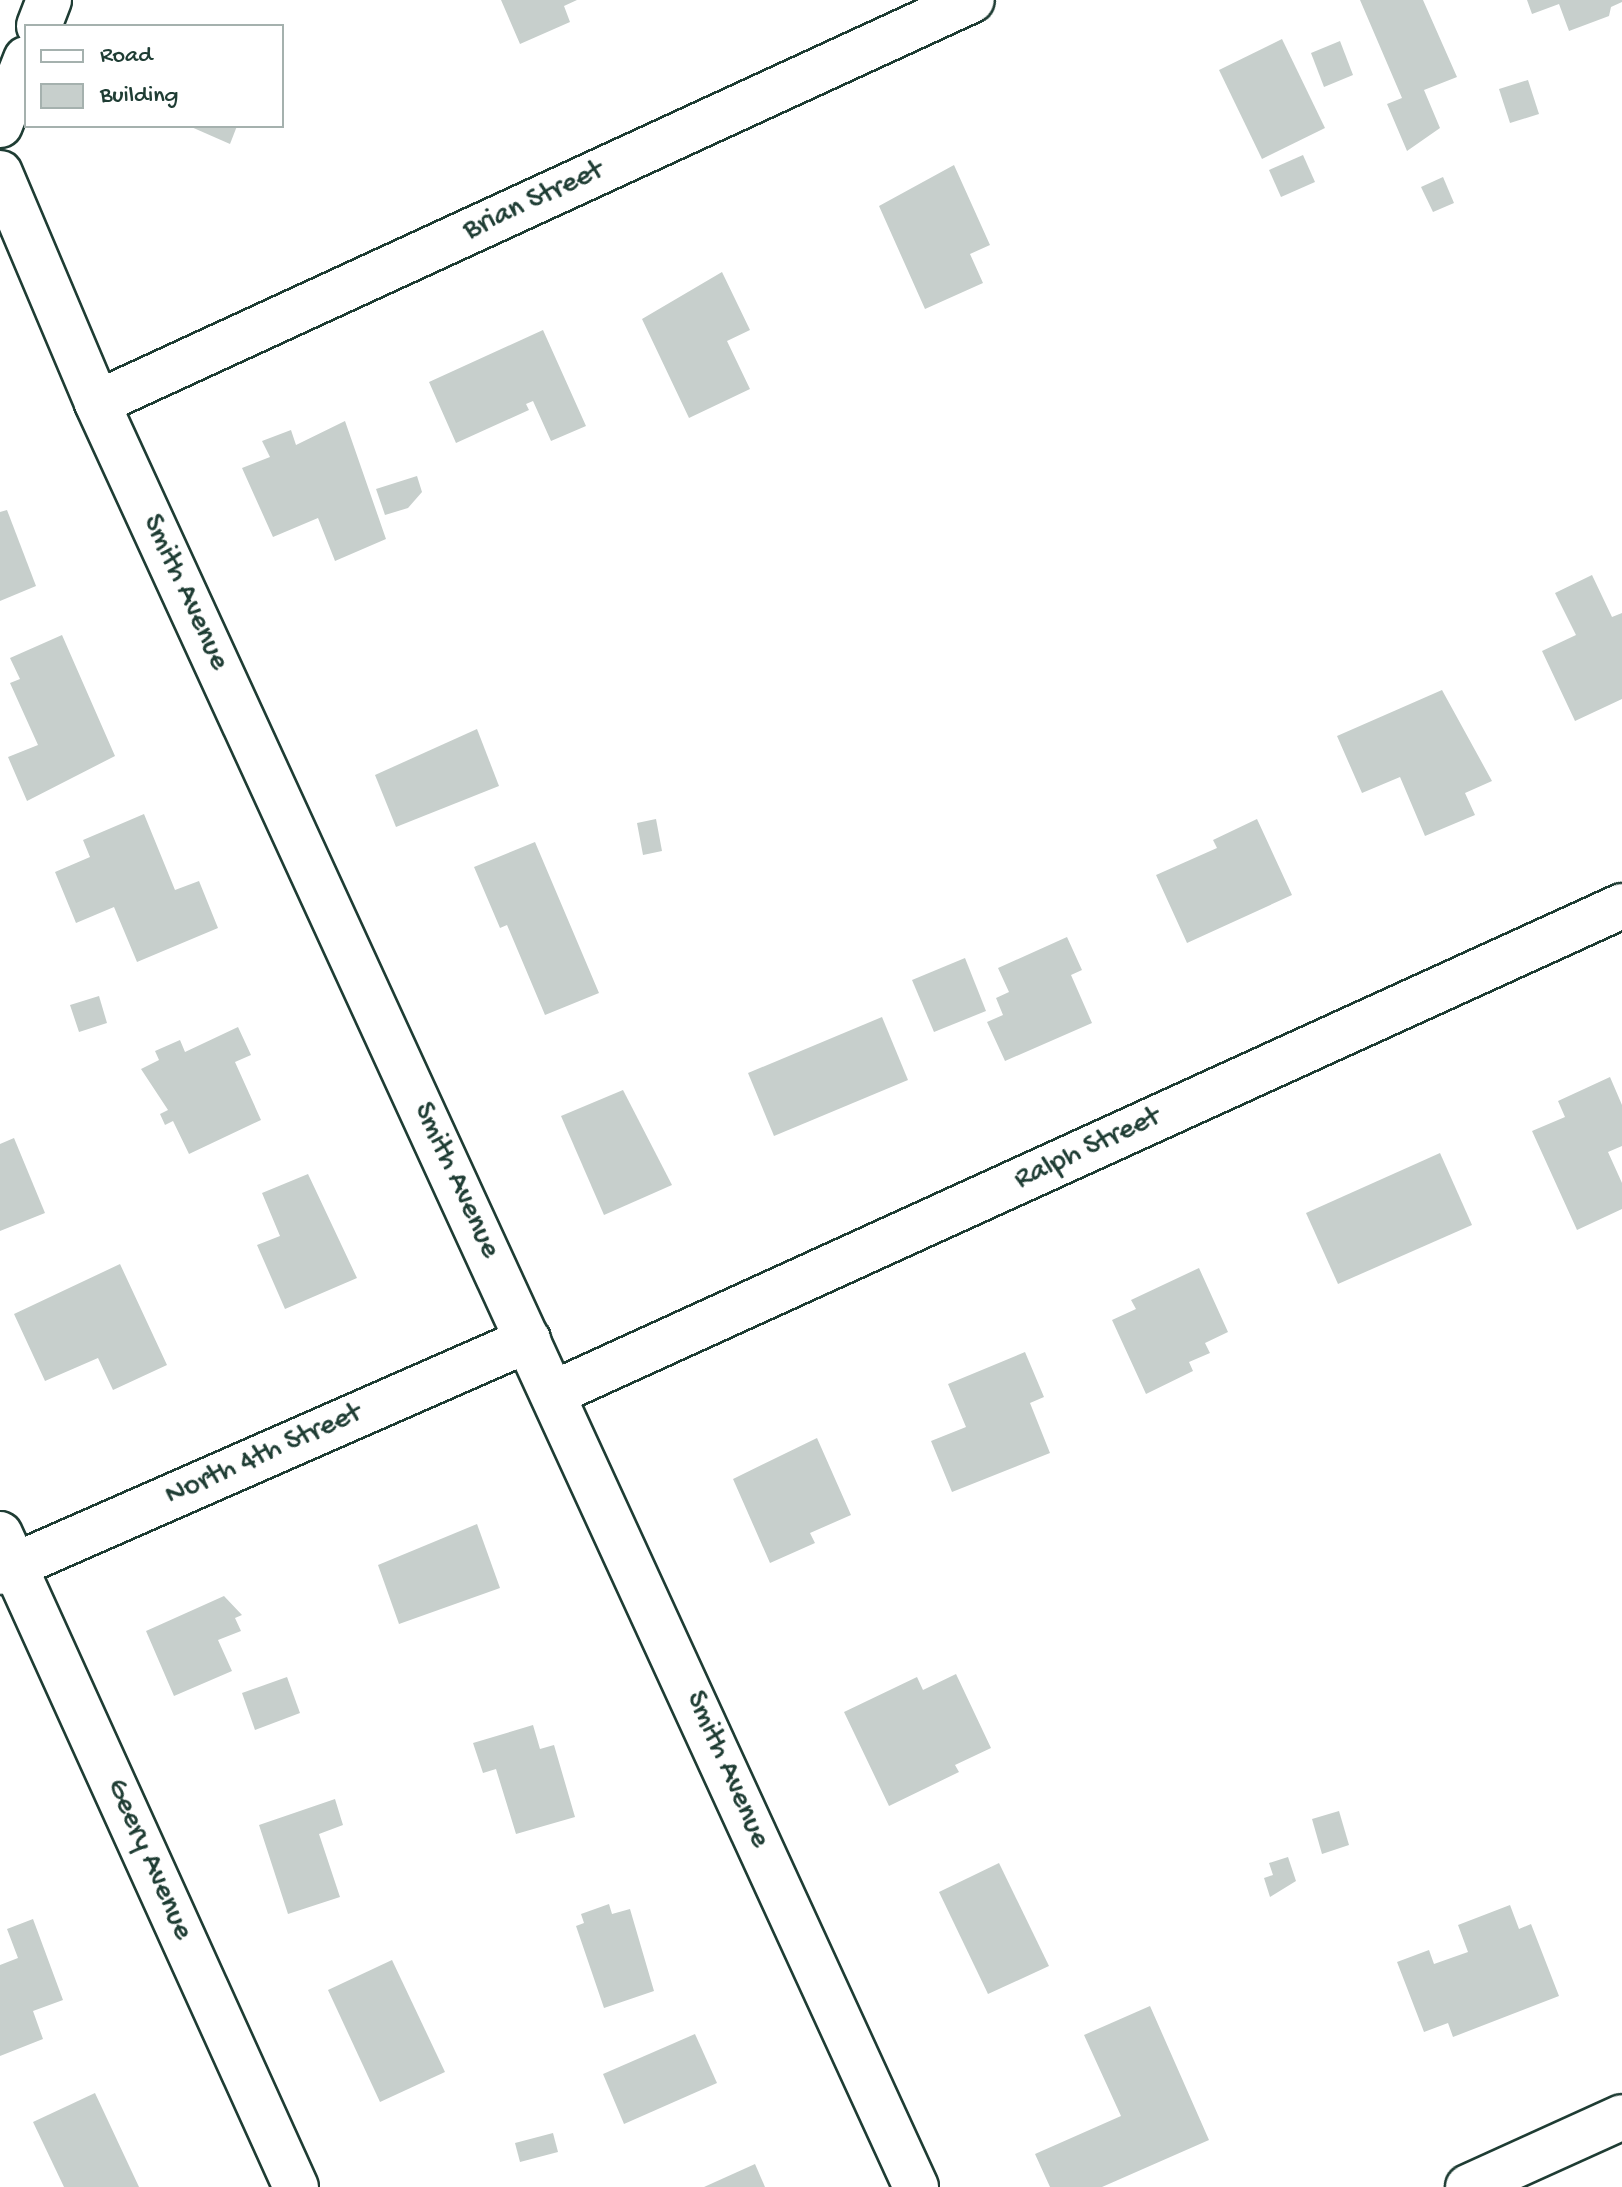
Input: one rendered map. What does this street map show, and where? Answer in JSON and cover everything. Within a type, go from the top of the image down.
[{"type":"street","points":[[40,24],[49,0]]},
{"type":"street","name":"Brian Street","points":[[97,403],[972,0]]},
{"type":"street","points":[[0,125],[24,64]]},
{"type":"street","name":"Smith Avenue","points":[[0,173],[97,403],[916,2187]]},
{"type":"street","name":"Ralph Street","points":[[554,1393],[1622,906]]},
{"type":"street","name":"North 4th Street","points":[[5,1557],[528,1340]]},
{"type":"street","name":"Geery Avenue","points":[[5,1557],[296,2187]]},
{"type":"street","points":[[1468,2187],[1622,2117]]},
{"type":"building","points":[[501,0],[577,0],[564,6],[570,22],[520,44]]},
{"type":"building","points":[[1360,0],[1423,0],[1457,77],[1424,90],[1440,128],[1407,151],[1387,104],[1402,98]]},
{"type":"building","points":[[1527,0],[1622,2],[1611,7],[1609,16],[1569,31],[1559,4],[1532,14]]},
{"type":"building","points":[[1282,39],[1325,128],[1262,159],[1219,70]]},
{"type":"building","points":[[1340,41],[1353,75],[1324,87],[1311,53]]},
{"type":"building","points":[[1528,80],[1539,114],[1510,123],[1499,89]]},
{"type":"building","points":[[194,128],[236,128],[230,144]]},
{"type":"building","points":[[1303,155],[1315,182],[1281,197],[1269,170]]},
{"type":"building","points":[[954,165],[990,245],[970,254],[983,283],[925,309],[879,206]]},
{"type":"building","points":[[1443,177],[1454,203],[1433,212],[1421,187]]},
{"type":"building","points":[[722,272],[750,330],[727,341],[750,389],[689,418],[642,319]]},
{"type":"building","points":[[543,330],[586,426],[551,441],[533,401],[526,404],[529,410],[456,443],[429,382]]},
{"type":"building","points":[[345,421],[386,539],[335,561],[318,518],[273,537],[242,468],[270,457],[262,441],[291,430],[296,445]]},
{"type":"building","points":[[417,476],[422,492],[408,508],[385,515],[376,489]]},
{"type":"building","points":[[7,510],[36,586],[0,601],[0,512]]},
{"type":"building","points":[[1592,575],[1612,617],[1622,613],[1622,699],[1575,721],[1542,651],[1576,635],[1555,593]]},
{"type":"building","points":[[62,635],[115,756],[27,801],[8,757],[38,745],[10,683],[20,679],[10,658]]},
{"type":"building","points":[[1442,690],[1492,781],[1465,793],[1475,815],[1425,836],[1400,777],[1362,793],[1337,736]]},
{"type":"building","points":[[477,729],[499,786],[396,827],[375,775]]},
{"type":"building","points":[[144,814],[175,890],[199,881],[218,928],[137,962],[114,907],[76,923],[55,872],[90,857],[83,840]]},
{"type":"building","points":[[656,819],[662,851],[643,855],[637,823]]},
{"type":"building","points":[[1257,819],[1292,895],[1187,943],[1156,875],[1217,848],[1213,840]]},
{"type":"building","points":[[535,842],[599,993],[545,1015],[507,925],[500,928],[474,867]]},
{"type":"building","points":[[1067,937],[1082,970],[1071,975],[1092,1023],[1005,1061],[987,1022],[1003,1015],[996,998],[1009,992],[998,968]]},
{"type":"building","points":[[965,958],[986,1011],[934,1032],[912,980]]},
{"type":"building","points":[[99,996],[107,1023],[79,1032],[70,1005]]},
{"type":"building","points":[[882,1017],[908,1080],[774,1136],[748,1073]]},
{"type":"building","points":[[238,1027],[251,1055],[235,1062],[261,1120],[189,1154],[173,1121],[165,1125],[160,1114],[168,1110],[141,1069],[159,1060],[155,1051],[180,1040],[185,1052]]},
{"type":"building","points":[[1610,1077],[1622,1105],[1622,1146],[1608,1152],[1622,1183],[1622,1209],[1577,1230],[1532,1131],[1565,1117],[1558,1101]]},
{"type":"building","points":[[623,1090],[672,1185],[604,1215],[561,1116]]},
{"type":"building","points":[[14,1138],[45,1213],[0,1231],[0,1144]]},
{"type":"building","points":[[1440,1153],[1472,1225],[1338,1284],[1306,1213]]},
{"type":"building","points":[[308,1174],[357,1278],[285,1309],[257,1245],[280,1236],[262,1193]]},
{"type":"building","points":[[120,1264],[167,1365],[113,1390],[98,1358],[45,1381],[14,1314]]},
{"type":"building","points":[[1199,1268],[1228,1332],[1205,1343],[1210,1353],[1189,1362],[1193,1371],[1146,1394],[1112,1320],[1136,1309],[1131,1300]]},
{"type":"building","points":[[1025,1352],[1044,1397],[1030,1403],[1050,1453],[952,1492],[931,1441],[966,1427],[948,1384]]},
{"type":"building","points":[[817,1438],[851,1515],[810,1533],[815,1543],[770,1563],[733,1479]]},
{"type":"building","points":[[477,1524],[500,1588],[399,1624],[378,1565]]},
{"type":"building","points":[[224,1596],[242,1615],[235,1618],[241,1631],[218,1640],[232,1671],[174,1696],[146,1631]]},
{"type":"building","points":[[956,1674],[991,1748],[955,1765],[959,1772],[889,1806],[844,1712],[917,1677],[923,1690]]},
{"type":"building","points":[[287,1677],[300,1713],[255,1730],[242,1693]]},
{"type":"building","points":[[533,1725],[540,1749],[554,1745],[575,1817],[516,1834],[496,1769],[483,1773],[473,1743]]},
{"type":"building","points":[[335,1799],[343,1825],[319,1834],[340,1897],[288,1914],[259,1825]]},
{"type":"building","points":[[1339,1811],[1349,1845],[1322,1854],[1312,1819]]},
{"type":"building","points":[[1288,1857],[1296,1881],[1270,1897],[1264,1878],[1273,1875],[1269,1863]]},
{"type":"building","points":[[999,1863],[1049,1966],[988,1994],[939,1892]]},
{"type":"building","points":[[609,1904],[612,1914],[630,1909],[654,1991],[604,2008],[576,1926],[584,1923],[581,1914]]},
{"type":"building","points":[[1510,1905],[1519,1929],[1531,1924],[1559,1996],[1453,2037],[1448,2023],[1424,2032],[1397,1962],[1429,1950],[1434,1964],[1468,1952],[1458,1925]]},
{"type":"building","points":[[33,1919],[63,2000],[33,2011],[43,2039],[0,2056],[0,1965],[18,1958],[7,1929]]},
{"type":"building","points":[[392,1960],[445,2072],[380,2102],[328,1990]]},
{"type":"building","points":[[1150,2006],[1209,2140],[1102,2187],[1050,2187],[1035,2154],[1121,2116],[1084,2035]]},
{"type":"building","points":[[695,2034],[717,2083],[624,2124],[603,2074]]},
{"type":"building","points":[[95,2093],[139,2187],[64,2187],[33,2122]]},
{"type":"building","points":[[553,2133],[558,2152],[520,2162],[515,2143]]},
{"type":"building","points":[[755,2164],[765,2187],[704,2187]]}]
